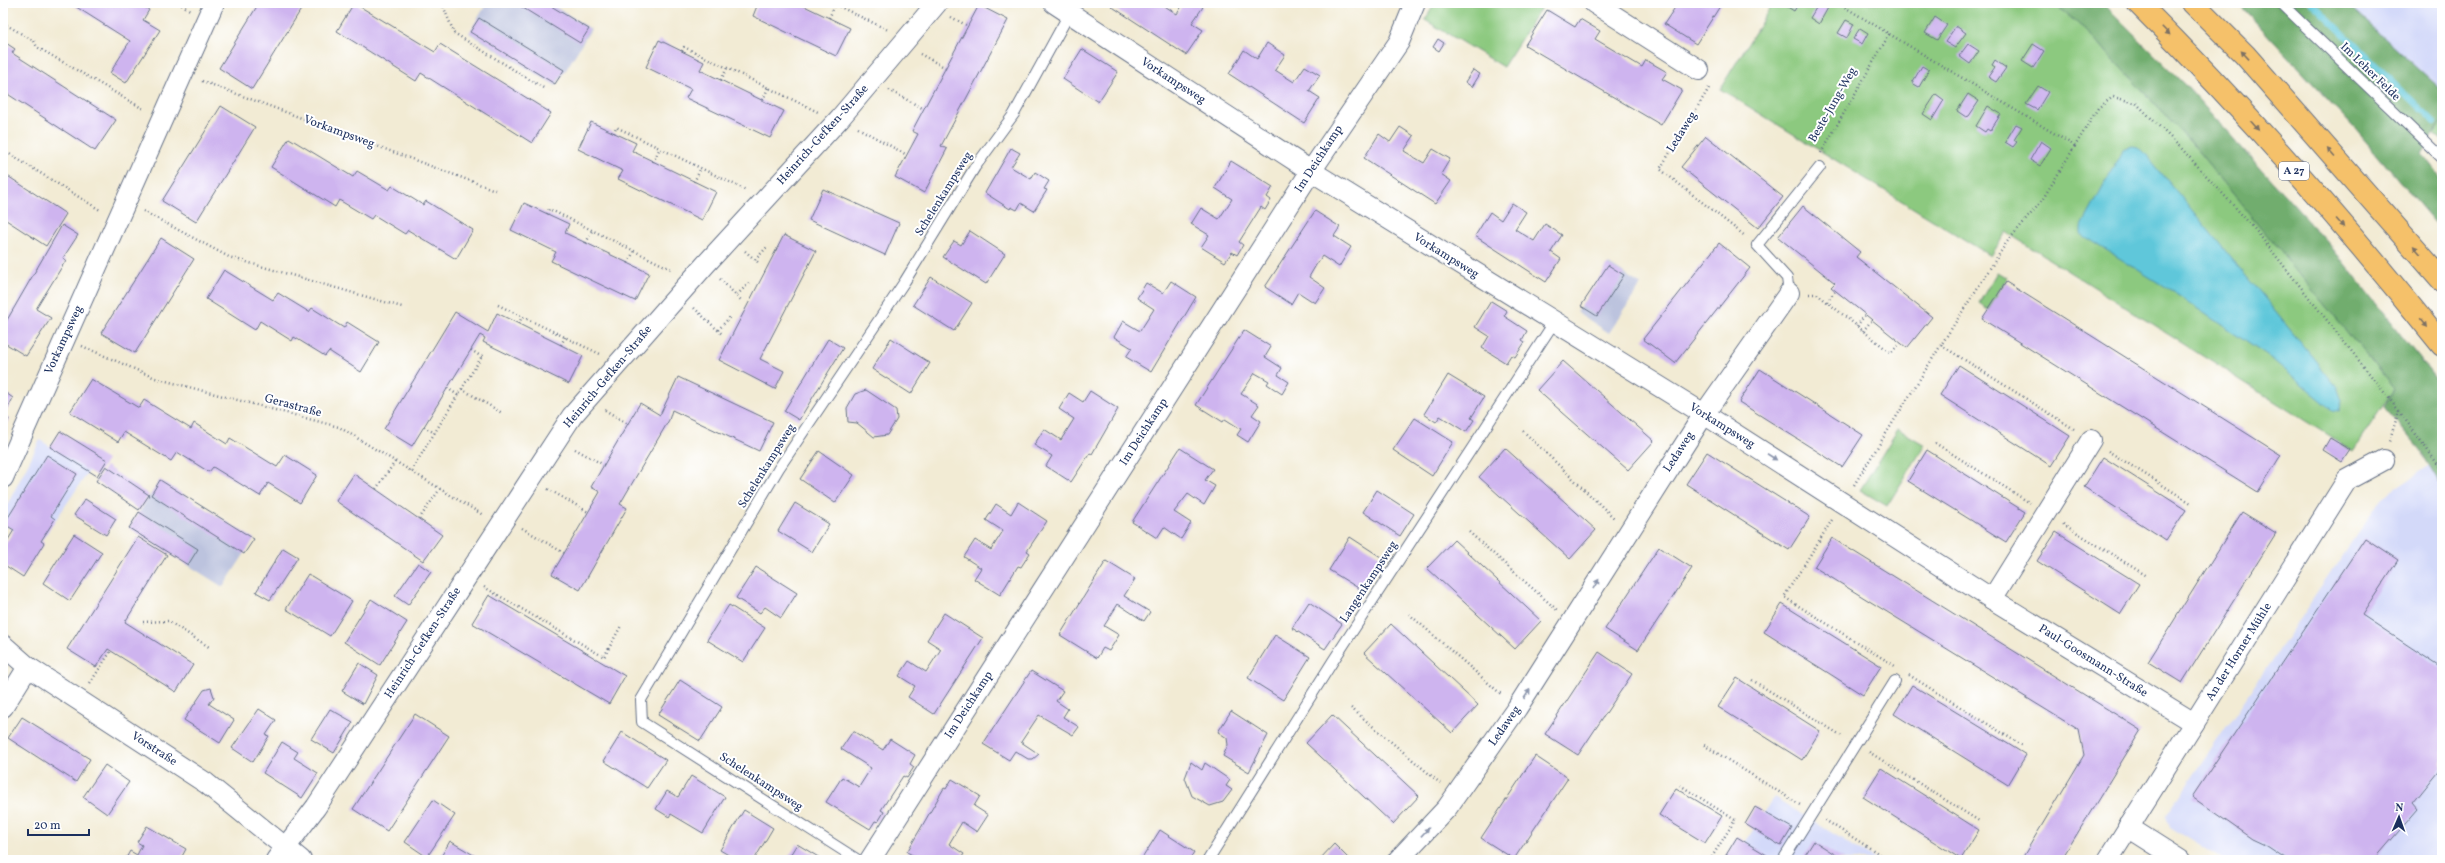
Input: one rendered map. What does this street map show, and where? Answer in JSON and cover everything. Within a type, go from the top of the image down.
[{"type":"highway","name":"A 27","points":[[2138,3],[2212,77],[2396,288],[2442,345]]},
{"type":"highway","points":[[2193,3],[2245,55],[2442,280]]},
{"type":"street","name":"Vorkampsweg","points":[[3,478],[127,203],[214,3]]},
{"type":"street","name":"Heinrich-Gefken-Straße","points":[[281,854],[316,807],[572,416],[684,288],[838,120],[937,3]]},
{"type":"street","name":"Vorkampsweg","points":[[1054,3],[1311,171],[1504,292],[1555,321],[1843,502]]},
{"type":"street","name":"Im Deichkamp","points":[[870,860],[1311,171],[1399,42],[1415,3]]},
{"type":"street","points":[[1594,3],[1699,70]]},
{"type":"street","name":"Ledaweg","points":[[1398,860],[1456,796],[1517,708],[1572,623],[1627,531],[1704,414],[1789,293]]},
{"type":"street","points":[[1992,599],[2091,440]]},
{"type":"street","name":"An der Horner Mühle","points":[[2108,860],[2347,480],[2384,460]]},
{"type":"street","name":"Paul-Goosmann-Straße","points":[[1843,502],[1992,599],[2194,723]]},
{"type":"street","name":"Vorstraße","points":[[3,645],[28,667],[206,783],[281,854],[301,860]]},
{"type":"street","points":[[3,707],[28,667]]},
{"type":"street","points":[[2128,827],[2180,860]]},
{"type":"lane","name":"Im Leher Felde","points":[[2280,3],[2442,158]]},
{"type":"lane","name":"Schelenkampsweg","points":[[858,860],[642,722],[641,700],[780,468],[906,281],[976,168],[1014,114],[1069,14]]},
{"type":"lane","points":[[1757,245],[1820,167]]},
{"type":"lane","name":"Ledaweg","points":[[1757,245],[1787,278],[1789,293]]},
{"type":"lane","name":"Langenkampsweg","points":[[1208,860],[1333,661],[1555,321]]},
{"type":"lane","points":[[1783,860],[1895,681]]},
{"type":"path","points":[[442,3],[454,33],[544,88]]},
{"type":"path","points":[[832,3],[905,42],[946,68]]},
{"type":"path","points":[[1838,3],[2075,146]]},
{"type":"path","points":[[829,18],[835,5]]},
{"type":"path","points":[[3,23],[34,41],[37,47],[162,121]]},
{"type":"path","name":"Beste-Jung-Weg","points":[[1820,167],[1820,155],[1890,33]]},
{"type":"path","points":[[682,51],[684,47],[838,120],[907,155]]},
{"type":"path","points":[[722,80],[727,68]]},
{"type":"path","name":"Ledaweg","points":[[1699,70],[1702,77],[1712,84],[1660,169],[1757,245]]},
{"type":"path","name":"Vorkampsweg","points":[[183,74],[494,190]]},
{"type":"path","points":[[872,81],[924,109]]},
{"type":"path","points":[[762,100],[768,88]]},
{"type":"path","points":[[2023,746],[1784,597],[2007,242],[2042,202],[2098,108],[2113,97],[2136,103],[2155,120],[2253,227],[2399,411],[2442,470]]},
{"type":"path","points":[[614,133],[616,127],[764,201]]},
{"type":"path","points":[[653,162],[660,148]]},
{"type":"path","points":[[3,150],[119,221]]},
{"type":"path","points":[[694,182],[700,168]]},
{"type":"path","points":[[127,203],[229,257],[402,307]]},
{"type":"path","points":[[547,214],[549,209],[673,270],[684,288],[723,335]]},
{"type":"path","points":[[586,243],[592,231]]},
{"type":"path","points":[[755,260],[768,246]]},
{"type":"path","points":[[628,263],[634,251]]},
{"type":"path","points":[[705,265],[741,300]]},
{"type":"path","points":[[737,296],[750,282]]},
{"type":"path","points":[[1827,302],[1835,291]]},
{"type":"path","points":[[1817,294],[1891,353],[1900,343]]},
{"type":"path","points":[[498,305],[602,355],[617,364]]},
{"type":"path","points":[[1857,326],[1865,315]]},
{"type":"path","points":[[519,324],[522,316]]},
{"type":"path","points":[[718,330],[731,316]]},
{"type":"path","points":[[1863,331],[1872,320]]},
{"type":"path","points":[[561,345],[565,337]]},
{"type":"path","name":"Gerastraße","points":[[66,338],[155,378],[339,428],[440,489],[564,552]]},
{"type":"path","points":[[1941,345],[2191,503]]},
{"type":"path","points":[[471,350],[482,357]]},
{"type":"path","points":[[411,471],[484,353]]},
{"type":"path","points":[[447,388],[458,395]]},
{"type":"path","points":[[462,389],[502,413]]},
{"type":"path","points":[[587,399],[628,424]]},
{"type":"path","points":[[2384,460],[2399,411]]},
{"type":"path","points":[[424,427],[435,433]]},
{"type":"path","points":[[1523,431],[1627,531]]},
{"type":"path","points":[[557,438],[604,465]]},
{"type":"path","points":[[1935,443],[2147,576]]},
{"type":"path","points":[[376,489],[395,462]]},
{"type":"path","points":[[530,478],[588,512]]},
{"type":"path","points":[[420,519],[440,489]]},
{"type":"path","points":[[1469,532],[1572,623]]},
{"type":"path","points":[[466,576],[604,657],[620,626]]},
{"type":"path","points":[[1408,614],[1517,708]]},
{"type":"path","points":[[143,622],[168,621],[209,647]]},
{"type":"path","points":[[79,700],[110,652]]},
{"type":"path","points":[[1351,708],[1456,796]]},
{"type":"path","points":[[1704,745],[1889,860]]},
{"type":"path","points":[[1680,784],[1735,820],[1710,860]]},
{"type":"path","points":[[2376,857],[2380,860]]},
{"type":"shaded area","points":[[487,3],[549,3],[591,29],[556,86],[469,33]]},
{"type":"shaded area","points":[[2346,3],[2442,3],[2442,90]]},
{"type":"shaded area","points":[[1609,264],[1641,285],[1609,333],[1577,312]]},
{"type":"shaded area","points":[[40,440],[89,471],[38,546],[3,524],[3,513]]},
{"type":"shaded area","points":[[2429,466],[2442,487],[2442,860],[2223,860],[2170,827],[2166,816],[2382,497]]},
{"type":"shaded area","points":[[160,480],[254,539],[223,587],[129,528]]},
{"type":"shaded area","points":[[1774,797],[1876,860],[1734,860]]},
{"type":"green space","points":[[1435,3],[1533,3],[1541,8],[1503,67],[1425,20]]},
{"type":"green space","points":[[1773,3],[2053,3],[2094,37],[2192,144],[2394,389],[2353,451],[2006,232],[1991,256],[1720,89]]},
{"type":"green space","points":[[2053,3],[2103,3],[2185,85],[2329,244],[2442,387],[2442,487],[2420,450],[2384,407],[2394,389],[2192,144],[2094,37]]},
{"type":"green space","points":[[2238,3],[2346,3],[2442,90],[2442,121],[2421,154],[2442,180],[2442,231],[2356,130]]},
{"type":"green space","points":[[2442,121],[2442,139],[2434,133]]},
{"type":"green space","points":[[1997,272],[2007,278],[1988,309],[1979,303]]},
{"type":"green space","points":[[1898,429],[1925,445],[1887,506],[1860,490]]},
{"type":"water","points":[[2132,146],[2139,147],[2145,153],[2337,387],[2342,401],[2339,411],[2333,410],[2273,360],[2173,292],[2081,234],[2081,228],[2123,150]]},
{"type":"building","points":[[70,3],[138,3],[149,10],[143,20],[160,30],[126,83],[110,73],[130,41]]},
{"type":"building","points":[[259,3],[305,3],[252,89],[219,68]]},
{"type":"building","points":[[354,3],[435,52],[440,44],[551,113],[532,143],[421,73],[416,81],[337,31]]},
{"type":"building","points":[[515,3],[546,3],[589,29],[580,43]]},
{"type":"building","points":[[750,3],[798,3],[850,28],[836,56],[753,16],[757,6]]},
{"type":"building","points":[[1113,3],[1160,3],[1177,14],[1184,3],[1196,3],[1203,7],[1192,23],[1203,30],[1186,55],[1111,6]]},
{"type":"building","points":[[1678,3],[1722,3],[1696,44],[1664,24]]},
{"type":"building","points":[[1781,3],[1799,3],[1794,11]]},
{"type":"building","points":[[1819,3],[1829,6],[1819,24],[1810,18]]},
{"type":"building","points":[[979,5],[1008,20],[941,146],[947,149],[924,193],[895,177],[918,134],[912,131]]},
{"type":"building","points":[[1547,10],[1575,27],[1580,19],[1600,31],[1595,39],[1642,67],[1646,60],[1667,72],[1662,79],[1682,90],[1661,125],[1525,45]]},
{"type":"building","points":[[1935,17],[1947,25],[1937,40],[1925,33]]},
{"type":"building","points":[[479,18],[564,70],[555,84],[470,32]]},
{"type":"building","points":[[1846,20],[1854,24],[1847,38],[1838,33]]},
{"type":"building","points":[[1956,26],[1966,33],[1955,48],[1945,42]]},
{"type":"building","points":[[1860,28],[1868,33],[1862,44],[1853,39]]},
{"type":"building","points":[[1438,39],[1444,43],[1439,51],[1433,47]]},
{"type":"building","points":[[659,40],[704,62],[700,70],[784,111],[770,138],[686,98],[691,89],[646,67]]},
{"type":"building","points":[[3,41],[15,49],[12,53],[116,120],[95,151],[3,91]]},
{"type":"building","points":[[1267,43],[1285,55],[1275,70],[1294,82],[1305,66],[1320,75],[1309,91],[1320,98],[1304,123],[1229,74],[1244,50],[1257,59]]},
{"type":"building","points":[[1968,44],[1979,51],[1970,64],[1959,56]]},
{"type":"building","points":[[2033,44],[2044,51],[2033,68],[2022,61]]},
{"type":"building","points":[[1082,49],[1118,72],[1098,102],[1063,79]]},
{"type":"building","points":[[1995,60],[2006,68],[1996,82],[1988,77],[1995,67],[1992,65]]},
{"type":"building","points":[[1922,66],[1929,70],[1919,87],[1912,83]]},
{"type":"building","points":[[1473,70],[1480,74],[1472,87],[1465,82]]},
{"type":"building","points":[[2038,86],[2048,92],[2037,110],[2026,104]]},
{"type":"building","points":[[1936,94],[1944,100],[1932,120],[1923,114]]},
{"type":"building","points":[[1968,94],[1979,101],[1969,116],[1966,117],[1957,111]]},
{"type":"building","points":[[221,106],[255,127],[196,222],[162,201]]},
{"type":"building","points":[[1988,106],[2001,114],[1990,131],[1987,129],[1985,132],[1976,126]]},
{"type":"building","points":[[591,122],[636,143],[632,151],[716,192],[702,220],[618,179],[623,171],[578,149]]},
{"type":"building","points":[[2016,124],[2022,127],[2014,140],[2017,142],[2013,147],[2005,142]]},
{"type":"building","points":[[1400,127],[1414,136],[1404,151],[1424,163],[1433,149],[1450,159],[1441,174],[1451,181],[1435,204],[1364,158],[1379,134],[1390,142]]},
{"type":"building","points":[[1706,136],[1783,197],[1758,228],[1681,167]]},
{"type":"building","points":[[289,138],[353,177],[357,171],[389,190],[392,186],[423,205],[426,201],[473,230],[456,259],[408,230],[405,234],[374,215],[371,219],[339,200],[335,207],[271,167]]},
{"type":"building","points":[[2041,141],[2051,148],[2040,166],[2030,160]]},
{"type":"building","points":[[1011,148],[1020,153],[1011,167],[1031,179],[1035,172],[1049,181],[1044,189],[1047,190],[1034,211],[1021,203],[1017,210],[1011,207],[1010,209],[985,193]]},
{"type":"building","points":[[1231,161],[1273,187],[1267,197],[1271,200],[1265,210],[1261,207],[1239,242],[1243,245],[1237,255],[1232,252],[1225,262],[1201,247],[1209,235],[1191,224],[1201,208],[1219,219],[1232,199],[1215,188]]},
{"type":"building","points":[[3,173],[66,214],[46,246],[3,218]]},
{"type":"building","points":[[823,189],[899,223],[885,255],[809,220]]},
{"type":"building","points":[[524,203],[569,224],[565,233],[649,273],[635,301],[551,261],[556,252],[511,230]]},
{"type":"building","points":[[1512,203],[1526,212],[1515,229],[1534,241],[1545,224],[1562,235],[1551,252],[1561,259],[1546,282],[1475,236],[1490,212],[1501,220]]},
{"type":"building","points":[[1803,206],[1860,252],[1856,257],[1932,317],[1907,348],[1831,287],[1835,283],[1778,237]]},
{"type":"building","points":[[1315,211],[1340,227],[1334,236],[1351,247],[1339,267],[1322,256],[1316,265],[1309,277],[1325,288],[1315,303],[1298,292],[1291,304],[1265,287]]},
{"type":"building","points":[[62,225],[78,235],[63,258],[66,260],[36,309],[51,318],[26,356],[3,342],[3,327]]},
{"type":"building","points":[[970,231],[1005,254],[986,284],[943,257],[954,241],[961,245]]},
{"type":"building","points":[[784,235],[816,251],[760,359],[784,371],[775,389],[719,360]]},
{"type":"building","points":[[161,238],[194,259],[135,353],[101,333]]},
{"type":"building","points":[[1719,243],[1750,268],[1675,363],[1643,339]]},
{"type":"building","points":[[1608,265],[1624,275],[1597,316],[1581,306]]},
{"type":"building","points":[[224,270],[273,300],[278,293],[309,312],[312,308],[344,328],[347,322],[379,342],[361,372],[329,351],[325,356],[294,337],[292,341],[260,321],[255,330],[206,299]]},
{"type":"building","points":[[931,277],[972,303],[954,331],[913,305]]},
{"type":"building","points":[[1171,281],[1196,297],[1151,372],[1126,357],[1132,348],[1114,337],[1123,321],[1140,331],[1154,309],[1137,298],[1146,283],[1163,293]]},
{"type":"building","points":[[2006,282],[2281,455],[2258,492],[1982,319]]},
{"type":"building","points":[[1491,301],[1507,311],[1504,316],[1527,331],[1522,340],[1525,342],[1515,357],[1511,355],[1506,363],[1482,348],[1489,336],[1475,327]]},
{"type":"building","points":[[455,312],[488,332],[497,313],[583,356],[569,384],[483,342],[485,338],[480,335],[412,446],[384,429]]},
{"type":"building","points":[[1244,330],[1271,347],[1265,357],[1282,368],[1278,375],[1289,382],[1282,394],[1267,384],[1269,381],[1255,373],[1241,394],[1259,405],[1252,415],[1261,421],[1248,442],[1237,435],[1241,429],[1225,419],[1223,422],[1196,405]]},
{"type":"building","points":[[891,338],[930,363],[911,394],[872,369]]},
{"type":"building","points":[[828,339],[843,348],[799,420],[784,411]]},
{"type":"building","points":[[1563,361],[1654,441],[1628,470],[1537,390]]},
{"type":"building","points":[[1959,365],[2070,436],[2051,466],[1940,395]]},
{"type":"building","points":[[1760,369],[1863,435],[1842,467],[1739,402]]},
{"type":"building","points":[[1448,375],[1484,397],[1471,418],[1474,420],[1466,432],[1440,416],[1436,422],[1424,414]]},
{"type":"building","points":[[678,377],[773,422],[759,451],[672,410],[669,420],[620,504],[627,508],[580,590],[552,574],[600,492],[591,487],[640,403],[660,415]]},
{"type":"building","points":[[91,379],[139,408],[144,400],[191,429],[194,423],[227,444],[230,438],[277,467],[285,455],[317,475],[300,503],[268,483],[260,496],[213,467],[209,472],[177,452],[171,461],[124,432],[118,442],[70,412]]},
{"type":"building","points":[[866,390],[896,410],[897,419],[887,435],[874,437],[857,423],[848,422],[847,408],[855,394]]},
{"type":"building","points":[[3,391],[13,398],[4,416],[9,419],[5,426],[3,425]]},
{"type":"building","points":[[1090,391],[1118,409],[1092,454],[1090,453],[1071,482],[1046,466],[1052,456],[1034,445],[1044,429],[1061,440],[1074,419],[1059,409],[1069,393],[1083,402]]},
{"type":"building","points":[[1415,418],[1453,442],[1432,476],[1393,450]]},
{"type":"building","points":[[60,431],[107,460],[97,476],[50,447]]},
{"type":"building","points":[[2330,438],[2350,450],[2342,462],[2323,450]]},
{"type":"building","points":[[1180,448],[1213,469],[1205,480],[1215,486],[1204,505],[1188,494],[1174,512],[1191,523],[1181,539],[1164,527],[1157,538],[1132,522]]},
{"type":"building","points":[[1505,448],[1596,530],[1570,559],[1479,477]]},
{"type":"building","points":[[1927,450],[2025,512],[2006,542],[1908,481]]},
{"type":"building","points":[[819,451],[854,475],[835,503],[800,479]]},
{"type":"building","points":[[1707,452],[1810,517],[1789,550],[1686,484]]},
{"type":"building","points":[[47,455],[77,474],[51,516],[55,519],[41,541],[44,543],[23,577],[3,564],[3,548],[14,530],[4,524]]},
{"type":"building","points":[[2103,457],[2186,510],[2166,540],[2084,487]]},
{"type":"building","points":[[106,466],[149,495],[139,510],[96,481]]},
{"type":"building","points":[[354,474],[442,535],[423,561],[336,501]]},
{"type":"building","points":[[160,480],[254,539],[244,554],[151,495]]},
{"type":"building","points":[[1377,490],[1414,514],[1400,536],[1363,512]]},
{"type":"building","points":[[85,499],[116,519],[106,535],[74,515]]},
{"type":"building","points":[[1018,502],[1047,521],[1027,551],[1030,553],[1021,567],[1018,566],[1000,595],[974,579],[981,568],[964,557],[975,540],[991,550],[1003,531],[986,520],[996,504],[1011,514]]},
{"type":"building","points":[[795,503],[829,524],[812,552],[778,531]]},
{"type":"building","points":[[139,512],[198,549],[188,565],[129,528]]},
{"type":"building","points":[[2242,512],[2276,533],[2182,683],[2148,662]]},
{"type":"building","points":[[2056,532],[2139,584],[2120,614],[2037,561]]},
{"type":"building","points":[[74,534],[102,552],[70,601],[43,583]]},
{"type":"building","points":[[138,537],[167,555],[125,622],[193,665],[176,692],[108,649],[96,667],[67,649]]},
{"type":"building","points":[[1350,537],[1384,559],[1363,591],[1329,570]]},
{"type":"building","points":[[1832,538],[2141,730],[2061,860],[2021,860],[2084,755],[2079,730],[1814,567]]},
{"type":"building","points":[[2365,538],[2398,560],[2362,615],[2442,668],[2442,767],[2413,803],[2418,809],[2374,860],[2288,860],[2267,846],[2252,839],[2192,797]]},
{"type":"building","points":[[1454,540],[1541,621],[1515,649],[1427,568]]},
{"type":"building","points":[[1659,547],[1692,568],[1638,650],[1605,629]]},
{"type":"building","points":[[283,548],[298,557],[270,600],[256,592]]},
{"type":"building","points":[[1106,561],[1135,579],[1124,596],[1150,612],[1144,621],[1118,604],[1104,626],[1119,635],[1109,651],[1103,648],[1097,658],[1060,635]]},
{"type":"building","points":[[418,563],[431,572],[408,605],[395,596]]},
{"type":"building","points":[[756,567],[797,593],[781,618],[765,607],[760,613],[736,598]]},
{"type":"building","points":[[308,574],[352,601],[330,636],[286,609]]},
{"type":"building","points":[[489,595],[625,676],[609,704],[472,623]]},
{"type":"building","points":[[371,599],[407,622],[380,665],[344,642]]},
{"type":"building","points":[[1309,602],[1342,624],[1325,649],[1292,628]]},
{"type":"building","points":[[1782,604],[1881,666],[1863,695],[1764,632]]},
{"type":"building","points":[[729,605],[765,628],[743,662],[707,640]]},
{"type":"building","points":[[944,613],[983,638],[934,714],[908,697],[915,686],[899,676],[909,661],[926,672],[941,649],[927,640]]},
{"type":"building","points":[[1391,624],[1478,705],[1452,733],[1364,653]]},
{"type":"building","points":[[1275,635],[1310,657],[1283,700],[1248,678]]},
{"type":"building","points":[[1599,652],[1632,674],[1578,755],[1545,734]]},
{"type":"building","points":[[359,663],[378,675],[363,704],[342,691]]},
{"type":"building","points":[[1031,671],[1063,691],[1056,701],[1068,709],[1063,717],[1079,727],[1073,735],[1039,715],[1021,742],[1039,754],[1033,759],[1028,759],[1015,751],[1009,760],[983,744]]},
{"type":"building","points":[[1737,678],[1820,731],[1802,760],[1718,707]]},
{"type":"building","points":[[680,680],[722,707],[700,741],[658,715]]},
{"type":"building","points":[[1912,685],[2026,755],[2008,785],[1894,714]]},
{"type":"building","points":[[211,688],[214,697],[209,704],[234,720],[220,743],[184,720],[204,690]]},
{"type":"building","points":[[259,709],[276,720],[266,735],[269,736],[253,762],[232,748]]},
{"type":"building","points":[[330,709],[353,722],[334,753],[311,739]]},
{"type":"building","points":[[1231,711],[1268,735],[1249,772],[1223,756],[1228,745],[1227,738],[1218,732]]},
{"type":"building","points":[[415,714],[449,736],[387,831],[353,809]]},
{"type":"building","points":[[1332,715],[1419,796],[1393,824],[1306,743]]},
{"type":"building","points":[[22,717],[90,759],[76,782],[8,738]]},
{"type":"building","points":[[853,731],[883,750],[890,739],[915,755],[910,764],[914,767],[907,778],[903,776],[881,810],[884,812],[878,822],[875,821],[870,829],[826,802],[842,777],[859,787],[871,768],[841,749]]},
{"type":"building","points":[[622,732],[666,760],[647,788],[604,761]]},
{"type":"building","points":[[282,742],[298,752],[294,758],[318,773],[302,798],[263,773]]},
{"type":"building","points":[[1535,756],[1568,778],[1514,859],[1481,838]]},
{"type":"building","points":[[1191,762],[1202,770],[1205,763],[1230,780],[1226,786],[1232,790],[1223,802],[1210,806],[1192,796],[1185,778]]},
{"type":"building","points":[[105,765],[129,782],[107,814],[83,797]]},
{"type":"building","points":[[1881,768],[1979,830],[1961,859],[1863,797]]},
{"type":"building","points":[[691,776],[725,797],[703,833],[671,814],[669,817],[656,809],[667,791],[678,797]]},
{"type":"building","points":[[952,779],[980,796],[974,806],[988,815],[977,832],[962,822],[949,844],[964,854],[960,860],[939,858],[938,860],[921,860],[907,852],[944,788],[946,789]]},
{"type":"building","points":[[1676,788],[1722,816],[1705,843],[1659,815]]},
{"type":"building","points":[[433,800],[455,815],[427,857],[405,842]]},
{"type":"building","points":[[1755,807],[1792,828],[1781,846],[1745,824]]},
{"type":"building","points":[[744,810],[773,828],[754,860],[737,860],[720,850]]},
{"type":"building","points":[[147,826],[186,849],[180,860],[125,860],[130,851],[137,855],[142,845],[137,842]]},
{"type":"building","points":[[1160,830],[1194,852],[1189,860],[1141,860]]},
{"type":"building","points":[[1737,837],[1775,860],[1723,860]]},
{"type":"building","points":[[450,841],[482,860],[439,860]]},
{"type":"building","points":[[1814,841],[1844,860],[1802,860]]},
{"type":"building","points":[[797,844],[820,858],[823,860],[787,860]]},
{"type":"building","points":[[1334,844],[1350,860],[1319,860]]},
{"type":"waterway","points":[[2312,3],[2435,123]]}]
